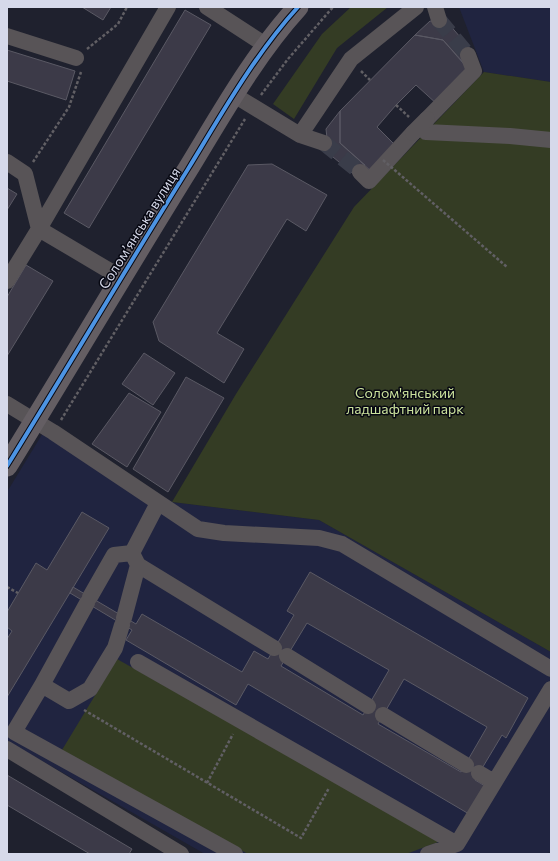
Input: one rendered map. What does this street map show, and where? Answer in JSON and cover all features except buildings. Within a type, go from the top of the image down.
[{"type":"main road","name":"Соломʼянська вулиця","points":[[7,466],[120,277],[234,95],[284,22],[298,7]]},
{"type":"lane","points":[[7,281],[39,229],[168,7]]},
{"type":"lane","points":[[207,7],[267,46]]},
{"type":"lane","points":[[300,135],[351,59],[416,7]]},
{"type":"lane","points":[[7,36],[76,58]]},
{"type":"lane","points":[[360,172],[369,181],[422,128],[474,71],[468,55]]},
{"type":"lane","points":[[234,95],[300,135],[324,143]]},
{"type":"lane","points":[[422,128],[449,132],[551,140]]},
{"type":"lane","points":[[7,162],[25,174],[39,229],[120,277]]},
{"type":"lane","points":[[7,404],[54,432],[198,528],[224,533],[319,538],[342,544],[551,669]]},
{"type":"lane","points":[[42,685],[69,701],[90,689],[115,648],[123,621],[135,559],[158,502]]},
{"type":"lane","points":[[235,854],[14,732],[42,685],[114,555],[135,559],[368,706]]},
{"type":"lane","points":[[138,662],[457,844]]},
{"type":"lane","points":[[428,854],[457,844],[551,689]]},
{"type":"lane","points":[[383,714],[494,782]]},
{"type":"lane","points":[[7,749],[178,853]]},
{"type":"path","points":[[25,174],[69,107],[82,74],[76,58],[118,24],[127,7]]},
{"type":"path","points":[[54,432],[252,107],[288,59],[333,7]]},
{"type":"path","points":[[383,160],[507,266]]},
{"type":"path","points":[[7,587],[18,593]]},
{"type":"path","points":[[69,701],[301,838],[336,775]]},
{"type":"path","points":[[207,783],[240,720]]},
{"type":"shaded area","points":[[459,7],[551,7],[551,82],[484,72]]},
{"type":"shaded area","points":[[49,423],[172,502],[319,520],[551,652],[551,852],[544,854],[205,854],[7,741],[7,492]]},
{"type":"green space","points":[[351,7],[388,7],[337,48],[294,119],[273,104],[322,34]]},
{"type":"green space","name":"Солом'янський ладшафтний парк","points":[[484,72],[551,82],[551,652],[319,520],[172,502],[236,394],[354,207]]},
{"type":"green space","points":[[117,659],[441,841],[406,854],[248,854],[62,750]]},
{"type":"tunnel","points":[[439,20],[468,55]]},
{"type":"tunnel","points":[[324,143],[360,172]]},
{"type":"cycle path","points":[[7,466],[239,85],[282,25],[298,7]]}]
